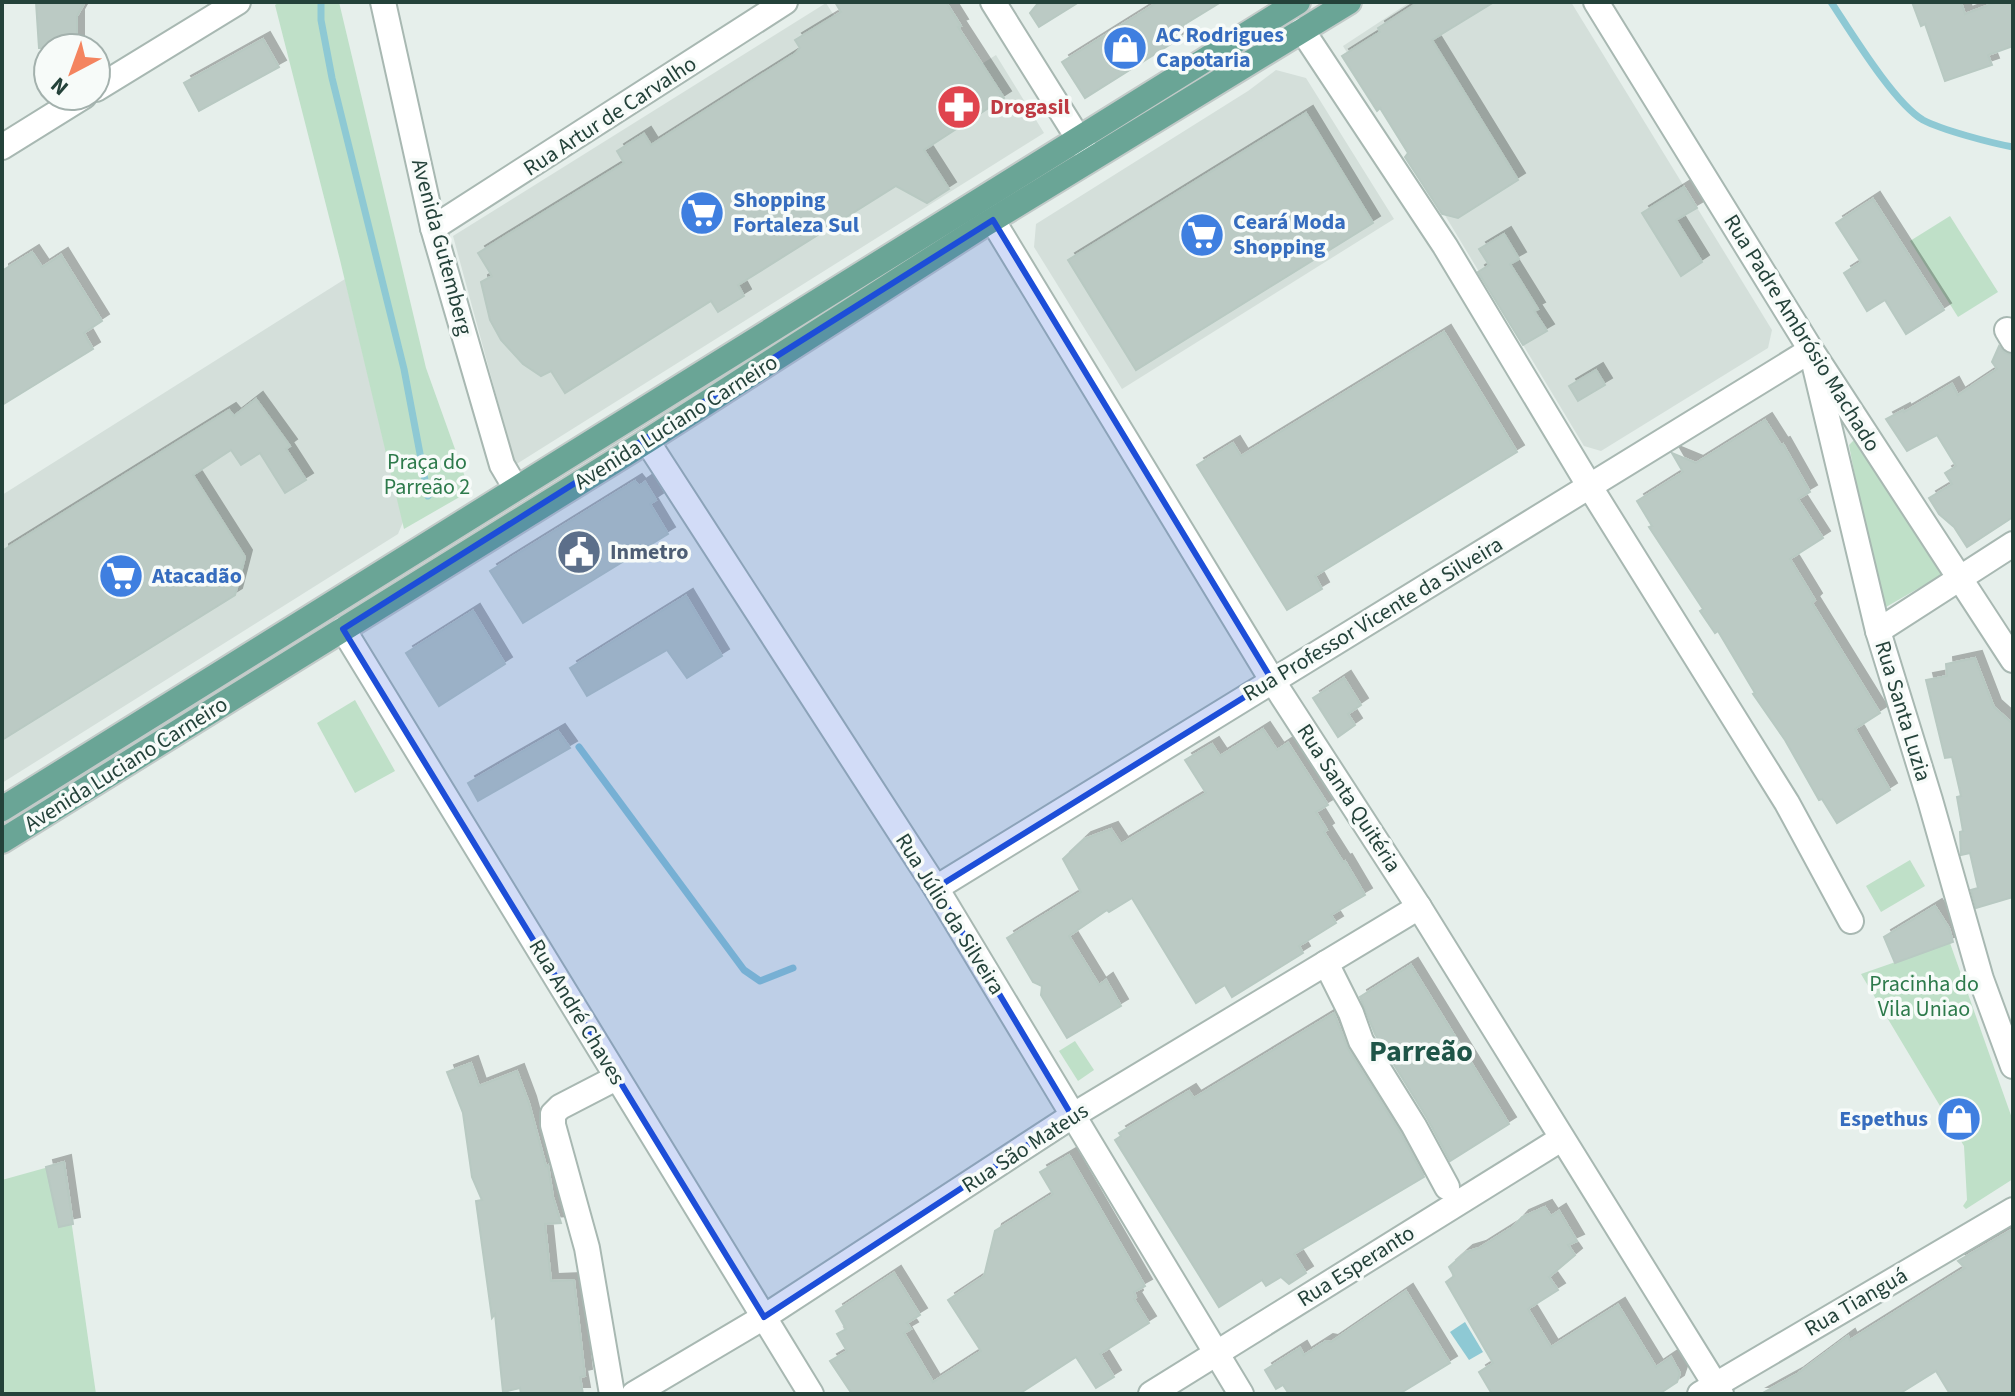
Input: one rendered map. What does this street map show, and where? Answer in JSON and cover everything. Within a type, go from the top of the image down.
[{"type":"main road","name":"Avenida Luciano Carneiro","points":[[2,809],[515,487],[987,210],[1084,149],[1298,2]]},
{"type":"main road","name":"Avenida Luciano Carneiro","points":[[1084,149],[1349,2]]},
{"type":"main road","name":"Avenida Luciano Carneiro","points":[[2,841],[647,441],[987,210]]},
{"type":"street","points":[[112,79],[238,2]]},
{"type":"street","name":"Avenida Gutemberg","points":[[383,2],[433,228],[502,465],[515,487]]},
{"type":"street","name":"Rua Artur de Carvalho","points":[[433,228],[785,2]]},
{"type":"street","points":[[993,2],[1084,149]]},
{"type":"street","name":"Rua Padre Ambrósio Machado","points":[[1596,2],[1811,350],[2013,660]]},
{"type":"street","points":[[1302,30],[1445,246],[1590,487],[1787,803],[1851,921]]},
{"type":"street","points":[[2,147],[58,112]]},
{"type":"street","name":"Rua Santa Quitéria","points":[[987,210],[1272,680],[1419,907],[1712,1391]]},
{"type":"street","name":"Rua Professor Vicente da Silveira","points":[[936,888],[1811,350]]},
{"type":"street","name":"Rua Santa Luzia","points":[[1811,350],[1878,631],[1981,979],[2013,1066]]},
{"type":"street","name":"Rua Júlio da Silveira","points":[[647,441],[936,888],[1241,1394]]},
{"type":"street","points":[[1878,631],[2013,544]]},
{"type":"street","name":"Rua André Chaves","points":[[343,629],[811,1394]]},
{"type":"street","name":"Rua São Mateus","points":[[634,1394],[764,1317],[1072,1116],[1419,907]]},
{"type":"street","points":[[1326,963],[1361,1041],[1414,1126],[1447,1187]]},
{"type":"street","points":[[612,1394],[587,1248],[553,1125],[553,1114],[560,1107],[616,1078]]},
{"type":"street","name":"Rua Esperanto","points":[[1151,1394],[1561,1139]]},
{"type":"street","name":"Rua Tianguá","points":[[1712,1391],[2013,1210]]},
{"type":"highlighted area","points":[[993,220],[1272,680],[936,888],[1072,1116],[764,1317],[343,629]]},
{"type":"shaded area","points":[[1410,2],[1571,2],[1772,330],[1768,348],[1601,451],[1584,446],[1343,46]]},
{"type":"shaded area","name":"Shopping Fortaleza Sul","points":[[826,3],[898,116],[996,55],[1044,133],[515,465],[453,236]]},
{"type":"shaded area","name":"Ceará Moda Shopping","points":[[1276,70],[1306,78],[1394,219],[1122,389],[1034,247],[1036,224],[1248,91]]},
{"type":"shaded area","points":[[345,279],[403,522],[398,534],[2,783],[2,495]]},
{"type":"green space","name":"Praça do Parreão 2","points":[[280,2],[339,2],[426,368],[470,491],[404,529],[275,5]]},
{"type":"green space","points":[[1950,216],[1998,292],[1958,317],[1910,241]]},
{"type":"green space","points":[[1856,441],[1941,567],[1940,576],[1886,607],[1879,603],[1849,445]]},
{"type":"green space","points":[[355,700],[395,771],[355,793],[317,723]]},
{"type":"green space","points":[[1910,860],[1925,886],[1881,912],[1866,886]]},
{"type":"green space","name":"Pracinha do Vila Uniao","points":[[1950,943],[2013,1121],[2013,1179],[1966,1209],[1963,1206],[1967,1200],[1964,1146],[1861,974]]},
{"type":"green space","points":[[1075,1041],[1094,1070],[1078,1081],[1059,1051]]},
{"type":"green space","points":[[63,1163],[96,1394],[2,1394],[2,1180]]},
{"type":"water","points":[[1465,1322],[1483,1352],[1469,1360],[1450,1332]]},
{"type":"building","points":[[36,2],[85,2],[77,16],[77,32],[38,32]]},
{"type":"building","name":"Shopping Fortaleza Sul","points":[[835,2],[946,2],[961,26],[958,27],[1004,98],[924,150],[949,189],[927,203],[896,186],[738,285],[744,296],[718,312],[711,301],[565,393],[551,371],[541,376],[523,364],[501,340],[490,320],[481,282],[492,276],[478,253],[624,163],[617,151],[644,134],[651,145],[796,53],[800,48],[795,40],[841,12]]},
{"type":"building","points":[[1039,2],[1079,2],[1039,27],[1030,13]]},
{"type":"building","points":[[1158,2],[1221,2],[1177,29],[1182,37],[1085,98],[1062,62]]},
{"type":"building","points":[[1419,2],[1494,2],[1432,40],[1518,180],[1458,218],[1442,214],[1405,157],[1408,153],[1380,108],[1377,111],[1342,56]]},
{"type":"building","points":[[1912,2],[1961,2],[1965,14],[1997,2],[2013,2],[2013,46],[1988,55],[1992,65],[1945,81],[1925,24],[1921,26]]},
{"type":"building","points":[[263,39],[279,67],[199,111],[184,83]]},
{"type":"building","name":"Ceará Moda Shopping","points":[[1306,113],[1373,223],[1136,370],[1068,260]]},
{"type":"building","points":[[1684,187],[1697,208],[1676,220],[1702,262],[1681,276],[1642,213]]},
{"type":"building","points":[[1873,199],[1944,310],[1906,334],[1885,300],[1867,311],[1844,273],[1861,262],[1836,223]]},
{"type":"building","points":[[1504,234],[1519,259],[1510,264],[1538,309],[1534,311],[1547,331],[1523,345],[1478,272],[1489,265],[1479,249]]},
{"type":"building","points":[[32,252],[42,267],[61,255],[102,321],[84,333],[93,349],[2,405],[2,271]]},
{"type":"building","points":[[1444,332],[1517,452],[1315,576],[1322,589],[1287,610],[1197,465],[1233,443],[1241,456]]},
{"type":"building","points":[[1999,346],[2005,353],[2013,355],[2013,517],[1967,547],[1929,498],[1952,484],[1945,473],[1956,466],[1937,435],[1907,451],[1886,419],[1952,384],[1958,395],[1997,369],[1992,362]]},
{"type":"building","points":[[1596,370],[1605,385],[1578,401],[1569,386]]},
{"type":"building","name":"Atacadão","points":[[256,399],[290,446],[286,449],[306,480],[285,493],[260,453],[241,465],[231,450],[193,475],[245,557],[235,595],[2,740],[2,551],[229,410],[234,416]]},
{"type":"building","points":[[1765,420],[1783,444],[1810,492],[1798,499],[1823,538],[1790,559],[1815,600],[1812,603],[1880,713],[1855,729],[1890,790],[1837,823],[1822,799],[1819,800],[1785,740],[1753,694],[1718,631],[1715,633],[1700,611],[1703,609],[1649,527],[1652,526],[1637,501],[1683,472],[1672,453],[1696,463]]},
{"type":"building","name":"Inmetro","points":[[635,481],[639,486],[645,482],[656,500],[650,504],[668,534],[523,623],[490,571]]},
{"type":"building","points":[[686,596],[722,656],[687,678],[667,650],[587,696],[570,668]]},
{"type":"building","points":[[473,611],[505,664],[439,706],[406,653]]},
{"type":"building","points":[[1975,658],[1994,707],[2013,724],[2013,897],[1976,908],[1971,890],[1978,888],[1970,853],[1961,855],[1960,832],[1963,831],[1957,797],[1961,796],[1952,757],[1945,758],[1926,680],[1947,676],[1946,664]]},
{"type":"building","points":[[1344,678],[1361,705],[1348,714],[1355,725],[1338,737],[1313,698]]},
{"type":"building","points":[[1263,729],[1277,750],[1288,743],[1328,805],[1316,812],[1327,830],[1324,832],[1365,895],[1331,915],[1336,923],[1299,946],[1303,953],[1232,997],[1225,985],[1196,1003],[1132,898],[1109,912],[1107,910],[1069,936],[1099,985],[1106,980],[1121,1006],[1067,1038],[1041,995],[1042,986],[1033,982],[1007,938],[1081,892],[1063,859],[1084,839],[1111,829],[1121,844],[1206,793],[1185,760],[1212,744],[1220,756]]},
{"type":"building","points":[[558,731],[570,748],[478,801],[468,783]]},
{"type":"building","points":[[1935,906],[1949,928],[1953,942],[1895,963],[1884,937]]},
{"type":"building","points":[[1411,965],[1509,1124],[1450,1161],[1375,1034],[1360,997]]},
{"type":"building","points":[[1334,1013],[1348,1049],[1424,1177],[1294,1254],[1306,1273],[1289,1284],[1281,1277],[1266,1286],[1262,1280],[1219,1307],[1115,1140],[1121,1136],[1119,1133],[1189,1091],[1194,1098]]},
{"type":"building","points":[[471,1063],[479,1086],[517,1071],[529,1103],[561,1223],[545,1224],[551,1281],[574,1280],[585,1376],[580,1377],[583,1394],[521,1394],[520,1388],[503,1392],[495,1314],[492,1318],[476,1201],[482,1200],[472,1177],[463,1113],[447,1072]]},
{"type":"building","points":[[1069,1155],[1145,1286],[1134,1292],[1134,1299],[1149,1323],[1100,1354],[1114,1377],[1096,1388],[1076,1357],[1019,1394],[852,1394],[830,1361],[847,1351],[837,1334],[846,1329],[836,1311],[894,1273],[920,1315],[907,1323],[911,1329],[904,1333],[933,1382],[981,1351],[948,1300],[984,1276],[995,1231],[1053,1194],[1040,1172]]},
{"type":"building","points":[[64,1162],[73,1224],[59,1227],[46,1167]]},
{"type":"building","points":[[1545,1207],[1551,1216],[1559,1211],[1577,1241],[1568,1245],[1575,1255],[1549,1277],[1558,1290],[1528,1309],[1551,1347],[1618,1305],[1656,1367],[1671,1357],[1680,1373],[1677,1382],[1659,1394],[1492,1394],[1479,1372],[1493,1363],[1446,1282],[1454,1276],[1449,1267],[1466,1252],[1479,1248],[1514,1226],[1522,1217]]},
{"type":"building","points":[[2013,1229],[2013,1394],[1950,1394],[1936,1371],[1899,1394],[1761,1394],[1797,1374],[1848,1336],[1850,1340],[1965,1268],[1958,1261]]},
{"type":"building","points":[[1406,1291],[1450,1363],[1399,1394],[1289,1394],[1283,1385],[1276,1389],[1265,1370],[1300,1348],[1304,1355],[1326,1341],[1331,1342]]},
{"type":"waterway","points":[[321,2],[321,20],[332,78],[404,369],[428,496]]},
{"type":"waterway","points":[[1831,2],[1899,99],[1923,120],[2013,147]]},
{"type":"waterway","points":[[579,747],[744,970],[760,981],[793,968]]},
{"type":"place","name":"AC Rodrigues Capotaria","points":[[1125,48]]},
{"type":"place","name":"Drogasil","points":[[959,107]]},
{"type":"place","name":"Shopping Fortaleza Sul","points":[[702,213]]},
{"type":"place","name":"Ceará Moda Shopping","points":[[1202,235]]},
{"type":"place","name":"Inmetro","points":[[579,552]]},
{"type":"place","name":"Atacadão","points":[[121,576]]},
{"type":"place","name":"Espethus","points":[[1959,1119]]},
{"type":"district","name":"Parreão","points":[[1421,1051]]}]
